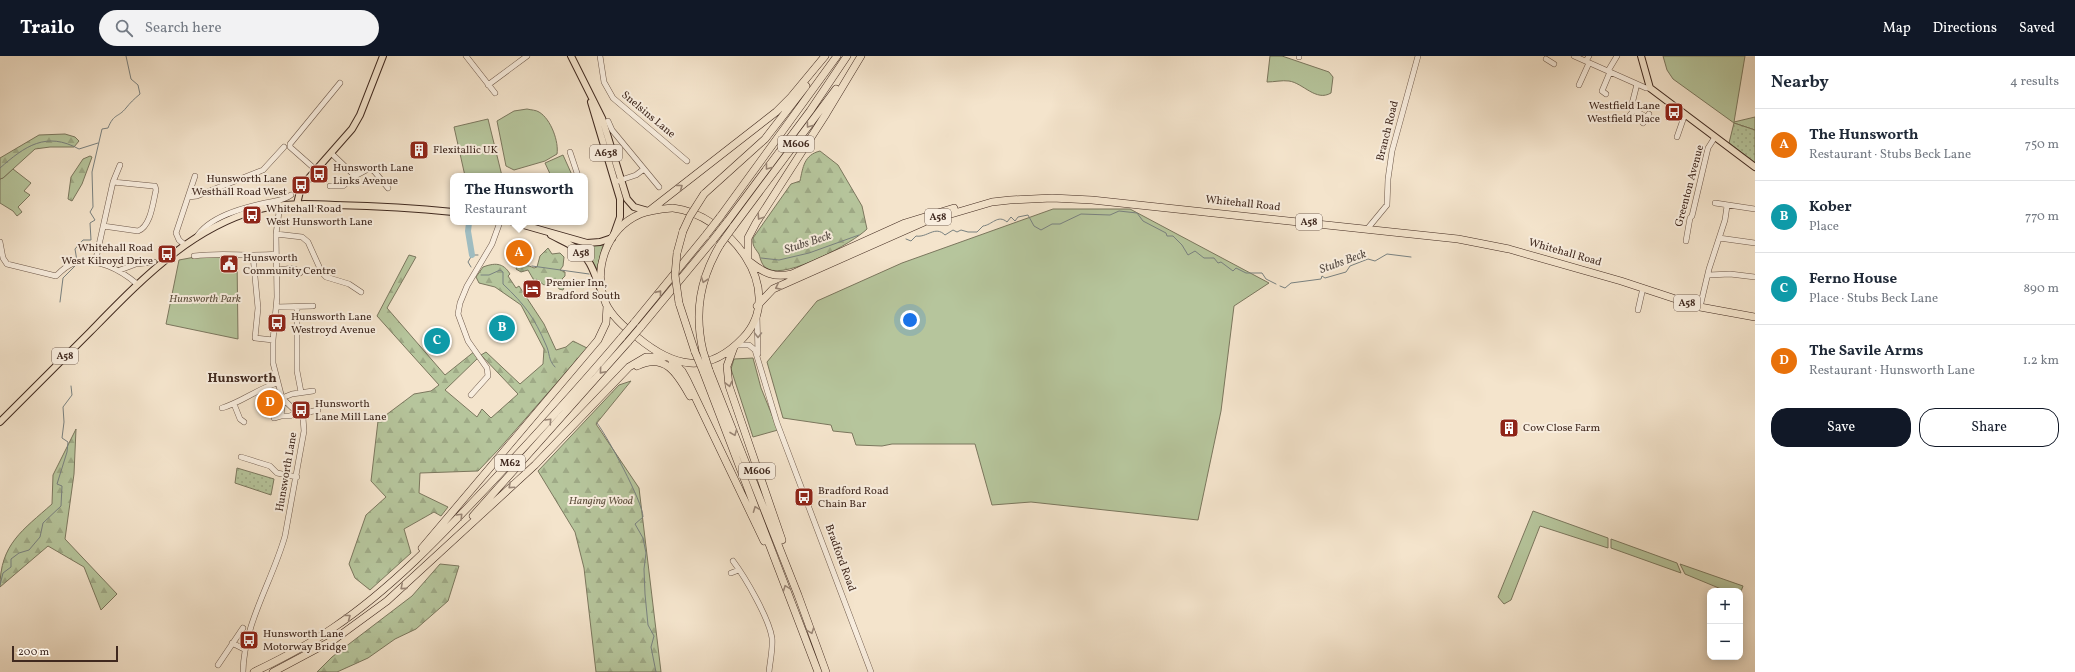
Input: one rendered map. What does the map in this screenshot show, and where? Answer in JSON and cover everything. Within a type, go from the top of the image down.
[{"type":"highway","name":"M606","points":[[818,672],[699,352],[679,303],[675,275],[677,253],[683,231],[690,216],[704,194],[765,139],[826,56]]},
{"type":"highway","points":[[391,581],[467,496],[598,340],[606,323],[606,304],[602,265],[606,250],[613,237],[632,219],[648,211],[776,112],[826,56]]},
{"type":"highway","name":"M62","points":[[273,672],[335,640],[387,601],[432,560],[547,435],[625,340],[634,323],[706,235],[837,56]]},
{"type":"highway","name":"M62","points":[[254,672],[290,654],[333,628],[391,581],[434,542],[481,494],[625,340],[640,328],[727,222],[810,111],[848,56]]},
{"type":"highway","name":"M606","points":[[699,352],[698,320],[700,296],[705,276],[720,245],[860,58]]},
{"type":"highway","points":[[432,560],[535,464],[637,361],[650,357],[668,358],[687,363],[704,363],[718,358],[735,346],[750,329],[757,307],[758,290],[749,261],[747,242],[756,223],[860,58]]},
{"type":"highway","name":"Whitehall Road","points":[[757,307],[773,289],[924,222],[992,202],[1052,198],[1092,200],[1368,228],[1458,240],[1501,248],[1643,288],[1700,307],[1755,317]]},
{"type":"highway","name":"A58","points":[[749,261],[772,275],[780,276],[792,274],[923,216],[972,204],[992,202]]},
{"type":"highway","points":[[648,211],[679,209],[700,216],[733,241],[749,261]]},
{"type":"highway","points":[[606,304],[620,323],[648,346],[668,358]]},
{"type":"highway","name":"M606","points":[[735,346],[727,366],[729,386],[787,555],[798,595]]},
{"type":"highway","name":"M606","points":[[668,358],[685,375],[756,528],[775,558]]},
{"type":"highway","points":[[609,388],[640,364],[652,362],[665,364],[677,374],[708,425]]},
{"type":"highway","name":"M606","points":[[706,371],[798,595],[826,672]]},
{"type":"main road","points":[[297,204],[301,187],[352,128],[360,115],[383,56]]},
{"type":"main road","points":[[571,56],[584,80],[606,130],[618,182],[621,209],[619,221],[613,237]]},
{"type":"main road","points":[[1641,56],[1650,88],[1755,168]]},
{"type":"main road","points":[[618,182],[629,202],[636,208],[648,211]]},
{"type":"main road","name":"A58","points":[[0,422],[138,284],[185,245],[214,227],[260,207],[280,205],[396,206],[450,212]]},
{"type":"main road","name":"A58","points":[[524,225],[587,243],[600,242],[613,237]]},
{"type":"main road","name":"A58","points":[[539,229],[571,245],[582,253],[590,264],[604,295]]},
{"type":"street","points":[[466,56],[495,93]]},
{"type":"street","points":[[488,85],[527,56]]},
{"type":"street","name":"Snelsins Lane","points":[[600,56],[604,82],[613,98],[687,161]]},
{"type":"street","name":"Branch Road","points":[[1368,228],[1387,205],[1388,179],[1392,151],[1418,56]]},
{"type":"street","points":[[1574,56],[1646,88],[1650,88]]},
{"type":"street","points":[[1578,85],[1589,56]]},
{"type":"street","points":[[1602,91],[1617,56]]},
{"type":"street","points":[[316,170],[290,147],[290,144],[340,83]]},
{"type":"street","points":[[1638,84],[1631,108],[1648,116],[1643,123]]},
{"type":"street","points":[[1630,115],[1634,110]]},
{"type":"street","points":[[1677,137],[1685,114]]},
{"type":"street","points":[[608,121],[612,130],[658,187]]},
{"type":"street","name":"Greenton Avenue","points":[[1687,242],[1690,218],[1692,216],[1708,148],[1715,137]]},
{"type":"street","points":[[188,197],[197,196],[263,170],[284,147]]},
{"type":"street","points":[[570,152],[577,173]]},
{"type":"street","points":[[331,153],[355,176]]},
{"type":"street","points":[[94,263],[112,182],[120,165]]},
{"type":"street","points":[[618,182],[636,175],[644,169]]},
{"type":"street","points":[[330,186],[343,186],[355,176],[368,170],[374,172],[388,188]]},
{"type":"street","points":[[185,245],[179,240],[176,233],[196,176]]},
{"type":"street","points":[[103,226],[138,231],[141,230],[146,223],[156,190],[155,186],[112,182]]},
{"type":"street","points":[[260,207],[286,200],[291,195]]},
{"type":"street","points":[[1714,203],[1755,210]]},
{"type":"street","points":[[280,205],[276,234],[276,307],[273,340],[273,363],[277,383],[283,398],[299,413]]},
{"type":"street","points":[[1700,307],[1709,275],[1709,268],[1725,220],[1727,206]]},
{"type":"street","points":[[471,395],[488,376],[487,368],[468,341],[458,314],[460,303],[467,286],[492,244],[499,225]]},
{"type":"street","points":[[276,234],[302,237],[308,242],[322,273],[326,277],[349,284],[361,292]]},
{"type":"street","points":[[1719,238],[1755,243]]},
{"type":"street","points":[[0,242],[3,258],[7,264],[56,276],[67,266],[77,263],[94,263],[120,270],[138,284]]},
{"type":"street","points":[[194,256],[211,253],[253,256],[276,254]]},
{"type":"street","points":[[253,256],[258,308],[255,338],[273,340]]},
{"type":"street","points":[[120,270],[136,264],[154,262]]},
{"type":"street","points":[[276,270],[290,268],[297,270],[300,273]]},
{"type":"street","points":[[1709,275],[1730,274],[1755,277]]},
{"type":"street","points":[[1638,310],[1643,288]]},
{"type":"street","points":[[276,307],[313,306]]},
{"type":"street","points":[[297,307],[297,371],[301,392]]},
{"type":"street","name":"Bradford Road","points":[[757,307],[758,361]]},
{"type":"street","name":"Bradford Road","points":[[735,346],[746,344],[755,350],[777,423],[872,672]]},
{"type":"street","points":[[222,408],[234,404],[263,388],[277,383]]},
{"type":"street","points":[[283,398],[301,392],[313,391]]},
{"type":"street","points":[[281,416],[283,398]]},
{"type":"street","points":[[234,404],[240,421]]},
{"type":"street","points":[[274,418],[318,410]]},
{"type":"street","name":"Hunsworth Lane","points":[[243,672],[244,649],[250,627],[280,553],[297,477],[304,431],[304,424],[299,413]]},
{"type":"street","points":[[241,458],[270,466],[277,473],[297,477]]},
{"type":"street","points":[[251,466],[252,461]]},
{"type":"street","points":[[733,561],[747,582],[770,632],[772,645],[769,672]]},
{"type":"street","points":[[731,573],[739,570]]},
{"type":"street","points":[[218,665],[243,628]]},
{"type":"street","points":[[232,644],[244,649]]},
{"type":"green space","points":[[1270,56],[1282,56],[1329,72],[1333,77],[1331,93],[1325,95],[1315,94],[1294,82],[1289,81],[1267,82]]},
{"type":"green space","points":[[1663,56],[1745,56],[1734,122],[1755,117],[1755,130],[1734,123],[1673,79],[1667,70]]},
{"type":"green space","points":[[527,109],[538,111],[547,120],[557,143],[557,154],[545,161],[514,170],[506,166],[497,121],[514,111]]},
{"type":"green space","points":[[488,119],[501,173],[464,173],[454,127]]},
{"type":"green space","points":[[1734,123],[1755,130],[1755,163],[1729,143]]},
{"type":"green space","points":[[65,134],[75,137],[79,141],[74,147],[50,147],[35,149],[0,179],[0,158],[39,135]]},
{"type":"green space","points":[[820,151],[838,165],[862,206],[867,229],[848,243],[819,258],[790,269],[777,271],[768,269],[763,265],[759,254],[754,247],[753,238],[791,184],[800,181],[803,166],[807,159],[811,155]]},
{"type":"green space","points":[[563,155],[571,173],[550,173],[545,163]]},
{"type":"green space","points":[[90,156],[92,157],[82,184],[72,201],[68,199],[71,177],[83,159]]},
{"type":"green space","points":[[13,169],[31,183],[24,191],[30,195],[18,207],[22,212],[17,216],[13,211],[0,203],[0,179]]},
{"type":"green space","points":[[1053,209],[1130,209],[1269,283],[1234,306],[1221,411],[1198,520],[1031,502],[992,505],[975,444],[892,444],[882,446],[856,445],[852,433],[833,431],[831,425],[783,418],[767,362],[817,301],[902,263]]},
{"type":"green space","points":[[577,244],[589,246],[603,245],[597,269],[584,250]]},
{"type":"green space","points":[[548,248],[552,254],[560,253],[564,257],[563,266],[560,270],[565,272],[565,276],[562,279],[566,283],[563,290],[559,289],[556,282],[548,281],[548,284],[544,285],[536,279],[540,291],[528,270],[521,272],[516,269],[517,266],[524,265],[534,268],[537,267],[540,256]]},
{"type":"green space","name":"Hunsworth Park","points":[[206,255],[237,257],[238,339],[166,324],[179,260]]},
{"type":"green space","points":[[409,255],[416,257],[387,308],[445,375],[475,351],[479,357],[445,390],[477,417],[482,409],[491,418],[518,394],[481,355],[486,352],[520,384],[543,364],[544,349],[521,305],[495,287],[479,283],[476,277],[483,267],[498,264],[507,270],[510,274],[508,276],[516,288],[519,286],[544,324],[556,350],[566,347],[573,341],[587,348],[478,471],[420,473],[419,493],[448,507],[441,516],[434,512],[404,529],[411,553],[370,590],[355,578],[349,564],[366,515],[386,497],[371,481],[378,421],[414,394],[431,391],[439,385],[377,316]]},
{"type":"green space","points":[[753,358],[761,388],[778,430],[753,437],[731,369],[734,359]]},
{"type":"green space","name":"Hanging Wood","points":[[631,381],[596,424],[639,488],[661,672],[596,672],[584,568],[575,532],[538,471],[619,385]]},
{"type":"green space","points":[[76,429],[74,474],[65,539],[117,594],[101,610],[84,567],[48,546],[0,587],[1,572],[4,560],[15,539],[52,504],[53,475]]},
{"type":"green space","points":[[237,468],[274,479],[271,495],[235,483]]},
{"type":"green space","points":[[1533,511],[1608,538],[1608,548],[1540,526],[1511,600],[1504,604],[1498,597]]},
{"type":"green space","points":[[1611,539],[1677,563],[1681,573],[1611,548]]},
{"type":"green space","points":[[440,564],[459,566],[448,601],[416,629],[395,639],[368,658],[337,672],[317,672],[332,657],[412,596]]},
{"type":"green space","points":[[1680,564],[1743,586],[1742,588],[1719,588],[1685,574]]},
{"type":"waterway","points":[[77,261],[75,249],[83,240],[91,240],[90,223],[95,220],[90,212],[93,207],[92,172],[102,129],[108,128],[114,118],[140,94],[138,85],[131,79],[126,56]]},
{"type":"waterway","points":[[0,168],[18,153],[46,141],[56,141],[79,149],[98,143]]},
{"type":"waterway","name":"Stubs Beck","points":[[906,239],[911,241],[916,236],[934,231],[941,232],[945,235],[953,230],[957,232],[961,230],[977,232],[983,226],[998,219],[1007,222],[1011,217],[1015,221],[1018,217],[1028,215],[1034,226],[1041,230],[1052,224],[1060,224],[1081,214],[1110,215],[1119,211],[1137,213],[1143,221],[1166,233],[1167,236],[1173,236],[1182,245],[1188,255],[1195,251],[1204,258],[1214,258],[1218,263],[1221,262],[1233,271],[1236,268],[1246,273],[1262,273],[1266,279],[1276,284]]},
{"type":"waterway","points":[[469,225],[468,231],[472,255]]},
{"type":"waterway","name":"Stubs Beck","points":[[761,258],[779,260],[809,253],[859,235]]},
{"type":"waterway","name":"Stubs Beck","points":[[1280,286],[1285,288],[1291,283],[1321,279],[1322,276],[1325,278],[1346,272],[1350,266],[1368,259],[1375,261],[1387,254],[1411,257]]},
{"type":"waterway","name":"Stubs Beck","points":[[471,267],[468,262],[472,255],[478,255]]},
{"type":"waterway","points":[[60,302],[63,278],[75,266]]},
{"type":"waterway","name":"Stubs Beck","points":[[532,266],[589,274]]},
{"type":"waterway","points":[[481,275],[489,275],[500,270],[503,272],[503,284],[517,298],[533,319],[546,345],[551,362],[555,367]]},
{"type":"waterway","points":[[0,585],[3,573],[11,567],[11,559],[19,553],[29,550],[40,537],[43,523],[61,506],[62,486],[57,484],[67,452],[68,442],[62,438],[64,422],[63,407],[72,395],[71,386]]},
{"type":"waterway","points":[[597,423],[624,469],[637,498],[643,517],[635,524],[643,538],[646,553],[644,569],[645,594],[648,625],[654,636],[651,647],[656,672]]},
{"type":"place","name":"Westfield Lane Westfield Place","points":[[1674,112]]},
{"type":"place","name":"Flexitallic UK","points":[[419,150]]},
{"type":"place","name":"Hunsworth Lane Links Avenue","points":[[319,174]]},
{"type":"place","name":"Hunsworth Lane Westhall Road West","points":[[301,185]]},
{"type":"place","name":"Whitehall Road West Hunsworth Lane","points":[[252,215]]},
{"type":"place","name":"The Hunsworth","points":[[519,253]]},
{"type":"place","name":"Whitehall Road West Kilroyd Drive","points":[[167,254]]},
{"type":"place","name":"Hunsworth Community Centre","points":[[229,264]]},
{"type":"place","name":"Premier Inn, Bradford South","points":[[532,289]]},
{"type":"place","name":"Hunsworth Lane Westroyd Avenue","points":[[277,323]]},
{"type":"place","name":"Kober","points":[[502,328]]},
{"type":"place","name":"Ferno House","points":[[437,341]]},
{"type":"place","name":"The Savile Arms","points":[[270,403]]},
{"type":"place","name":"Hunsworth Lane Mill Lane","points":[[301,410]]},
{"type":"place","name":"Cow Close Farm","points":[[1509,428]]},
{"type":"place","name":"Bradford Road Chain Bar","points":[[804,497]]},
{"type":"place","name":"Hunsworth Lane Motorway Bridge","points":[[249,640]]},
{"type":"district","name":"Hunsworth","points":[[242,379]]}]
